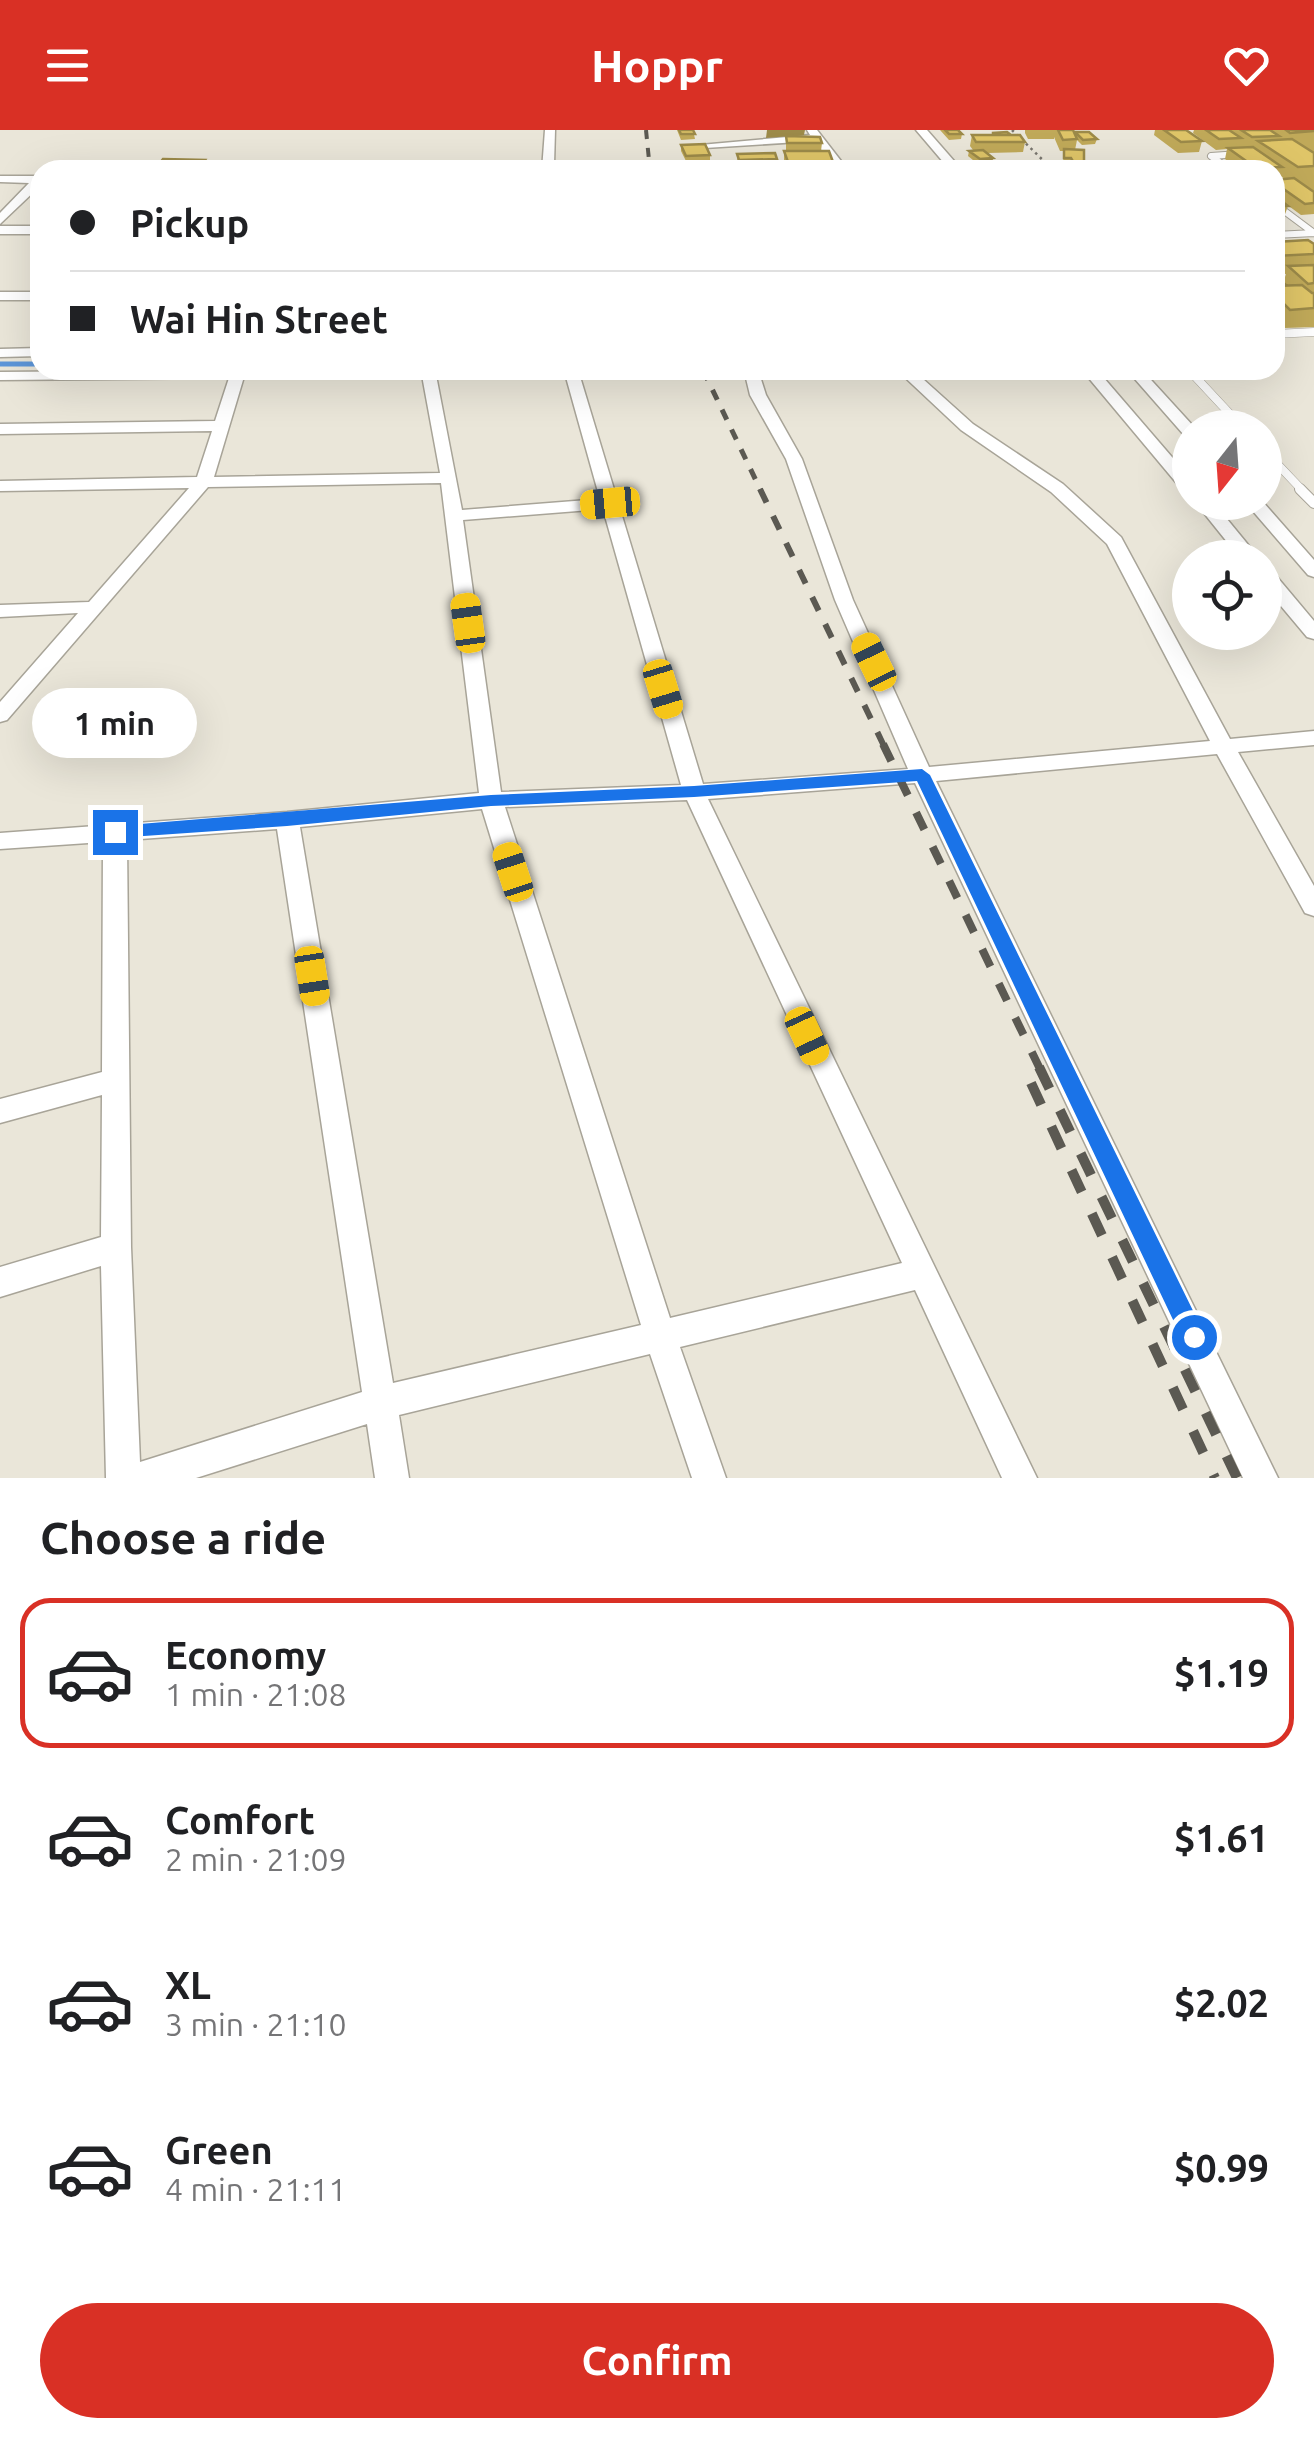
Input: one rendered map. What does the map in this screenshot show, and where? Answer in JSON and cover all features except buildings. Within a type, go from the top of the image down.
[{"type":"street","points":[[548,160],[550,130]]},
{"type":"street","points":[[921,130],[947,160]]},
{"type":"street","points":[[713,160],[702,139],[814,134],[834,160]]},
{"type":"street","points":[[0,179],[30,180]]},
{"type":"street","points":[[0,220],[30,190]]},
{"type":"street","points":[[0,230],[30,230]]},
{"type":"street","points":[[0,296],[30,296]]},
{"type":"street","points":[[0,352],[30,352]]},
{"type":"street","points":[[0,376],[30,375]]},
{"type":"street","points":[[5,705],[204,481],[236,380]]},
{"type":"street","points":[[430,380],[454,516],[491,800],[709,1478]]},
{"type":"street","points":[[574,380],[694,792],[1020,1478]]},
{"type":"street","points":[[754,380],[799,472],[844,600],[922,775],[1261,1478]]},
{"type":"street","points":[[915,380],[967,428],[1057,488],[1115,541],[1223,746],[1314,907]]},
{"type":"street","points":[[1098,380],[1172,467]]},
{"type":"street","points":[[1143,380],[1172,412]]},
{"type":"street","points":[[0,429],[220,426]]},
{"type":"street","points":[[0,486],[448,478]]},
{"type":"street","points":[[454,516],[610,503]]},
{"type":"street","points":[[1217,520],[1235,540]]},
{"type":"street","points":[[1269,520],[1314,570]]},
{"type":"street","points":[[1282,596],[1314,633]]},
{"type":"street","points":[[0,611],[94,607]]},
{"type":"street","points":[[0,842],[491,800],[694,792],[922,775],[1314,738]]},
{"type":"street","points":[[287,820],[392,1478]]},
{"type":"street","points":[[115,832],[116,1247],[123,1478]]},
{"type":"street","points":[[0,1111],[116,1080]]},
{"type":"street","points":[[0,1282],[116,1247]]},
{"type":"street","points":[[142,1478],[380,1403],[920,1274]]},
{"type":"lane","points":[[1216,160],[1211,156],[1246,154]]},
{"type":"lane","points":[[1285,211],[1314,233]]},
{"type":"lane","points":[[1285,234],[1314,233]]},
{"type":"lane","points":[[1285,333],[1314,332]]},
{"type":"lane","points":[[1198,380],[1226,410]]},
{"type":"lane","points":[[1282,469],[1314,503]]},
{"type":"path","points":[[1012,130],[1044,160]]},
{"type":"waterway","points":[[0,364],[30,364]]},
{"type":"railway","points":[[646,130],[649,160]]},
{"type":"railway","points":[[708,380],[761,491]]},
{"type":"railway","points":[[760,489],[884,746]]},
{"type":"railway","points":[[883,744],[1040,1069]]},
{"type":"railway","points":[[1039,1067],[1237,1478]]},
{"type":"railway","points":[[1031,1083],[1215,1478]]},
{"type":"route","points":[[115,832],[491,800],[694,792],[922,775],[1194,1337]]}]
